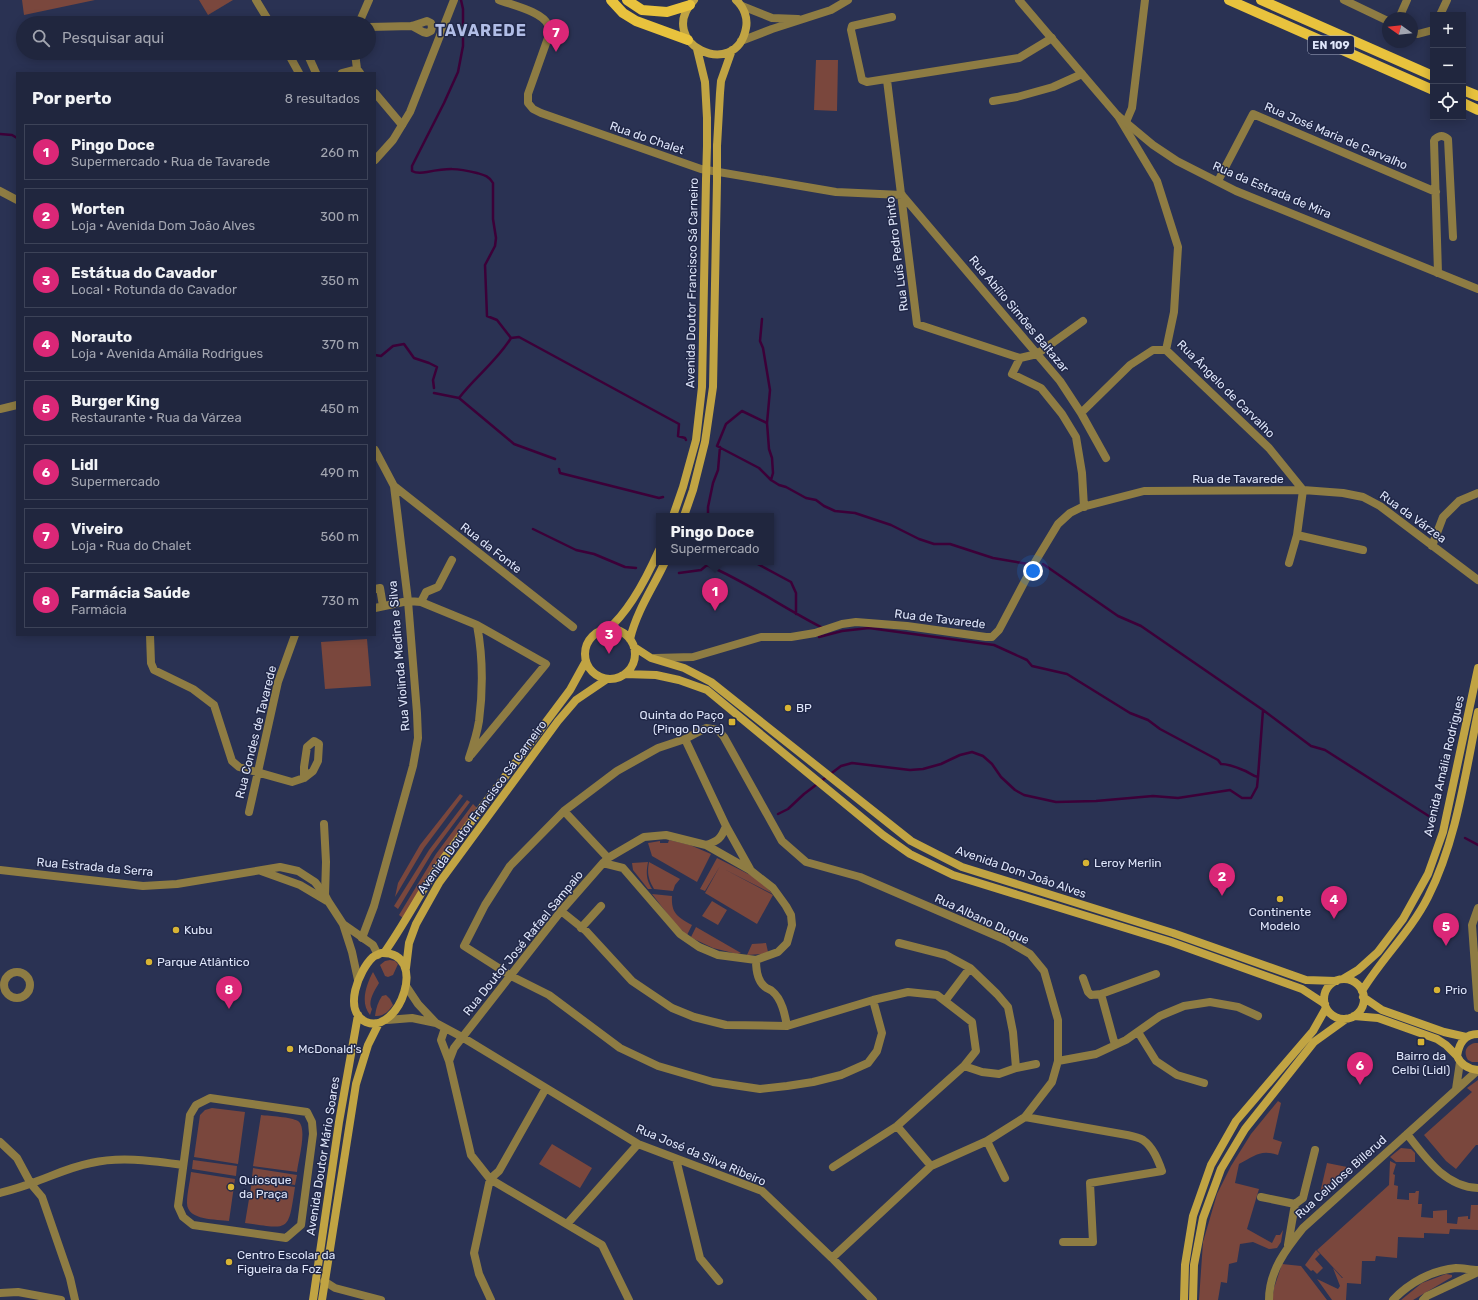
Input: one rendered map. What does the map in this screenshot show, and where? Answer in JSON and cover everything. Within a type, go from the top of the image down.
[{"type":"main road","points":[[611,0],[623,13],[636,21],[688,40],[697,49],[714,55],[723,54],[732,50],[741,42],[747,24],[746,15],[739,3]]},
{"type":"main road","points":[[626,0],[642,10],[667,12],[692,2]]},
{"type":"main road","name":"EN 109","points":[[1229,0],[1430,89]]},
{"type":"main road","name":"EN 109","points":[[1261,0],[1430,75]]},
{"type":"main road","points":[[688,40],[684,22],[685,13],[692,2]]},
{"type":"main road","name":"Avenida Doutor Francisco Sá Carneiro","points":[[674,513],[696,440],[702,387],[707,118],[705,82],[697,49]]},
{"type":"main road","name":"Avenida Doutor Francisco Sá Carneiro","points":[[685,513],[693,490],[705,442],[713,387],[717,146],[721,81],[732,50]]},
{"type":"main road","points":[[1466,91],[1478,96]]},
{"type":"main road","points":[[1466,104],[1478,110]]},
{"type":"main road","points":[[607,630],[616,623],[628,607],[656,556]]},
{"type":"main road","points":[[630,639],[638,613],[655,584],[664,565]]},
{"type":"main road","points":[[607,630],[619,632],[630,639],[634,647],[634,662],[625,674],[614,679],[607,679],[594,673],[586,661],[585,651],[592,637],[599,632],[607,630]]},
{"type":"main road","name":"Avenida Dom João Alves","points":[[634,647],[641,653],[651,658],[684,668],[711,682],[911,842],[962,868],[1173,933],[1306,980],[1340,980]]},
{"type":"main road","name":"Avenida Doutor Francisco Sá Carneiro","points":[[381,954],[395,937],[437,868],[570,690],[586,661]]},
{"type":"main road","name":"Avenida Amália Rodrigues","points":[[1340,980],[1358,970],[1378,952],[1402,919],[1428,874],[1443,832],[1478,668]]},
{"type":"main road","name":"Avenida Dom João Alves","points":[[625,674],[656,675],[679,680],[707,690],[883,835],[910,854],[946,872],[993,889],[1172,942],[1302,989],[1325,1006]]},
{"type":"main road","name":"Avenida Doutor Francisco Sá Carneiro","points":[[406,968],[409,943],[416,924],[439,883],[558,721],[576,700],[607,679]]},
{"type":"main road","name":"Avenida Amália Rodrigues","points":[[1362,994],[1373,972],[1408,930],[1428,898],[1444,862],[1454,829],[1478,712]]},
{"type":"main road","points":[[389,953],[397,955],[403,961],[406,968],[406,986],[398,1006],[383,1022],[371,1024],[364,1021],[358,1015],[354,1000],[358,980],[369,962],[374,956],[389,953]]},
{"type":"main road","points":[[1466,1037],[1444,1032],[1382,1010],[1362,994],[1354,982],[1340,980],[1328,988],[1324,998],[1325,1006],[1334,1017],[1378,1018],[1436,1039],[1446,1046],[1458,1059],[1472,1070],[1478,1070]]},
{"type":"main road","points":[[1193,1300],[1194,1265],[1203,1218],[1221,1169],[1245,1129],[1314,1042],[1350,1018],[1362,1008],[1362,994]]},
{"type":"main road","points":[[1184,1300],[1185,1265],[1192,1216],[1211,1165],[1236,1122],[1313,1031],[1325,1006]]},
{"type":"main road","name":"Avenida Doutor Mário Soares","points":[[313,1300],[339,1122],[358,1015]]},
{"type":"main road","name":"Avenida Doutor Mário Soares","points":[[322,1300],[356,1084],[368,1045],[383,1022]]},
{"type":"main road","points":[[1458,1059],[1461,1041],[1473,1034],[1478,1034]]},
{"type":"street","points":[[256,0],[266,16]]},
{"type":"street","points":[[362,16],[369,0]]},
{"type":"street","points":[[376,159],[393,140],[410,112],[454,0]]},
{"type":"street","name":"Rua do Chalet","points":[[500,0],[538,14],[549,26],[549,35],[528,94],[528,103],[533,109],[701,169],[836,192],[902,195]]},
{"type":"street","points":[[741,42],[772,29],[831,10],[848,0]]},
{"type":"street","name":"Rua da Estrada de Mira","points":[[1019,0],[1117,115],[1153,145],[1177,161],[1236,190],[1478,289]]},
{"type":"street","points":[[1126,122],[1132,108],[1145,0]]},
{"type":"street","points":[[1344,0],[1360,3],[1382,17]]},
{"type":"street","points":[[1402,12],[1407,0]]},
{"type":"street","points":[[1441,12],[1447,0]]},
{"type":"street","points":[[739,3],[772,18],[805,19]]},
{"type":"street","points":[[892,17],[852,26],[850,30],[862,80],[867,82],[887,80],[1019,58],[1052,38]]},
{"type":"street","points":[[376,28],[412,26]]},
{"type":"street","points":[[1418,34],[1430,31]]},
{"type":"street","points":[[292,60],[298,72]]},
{"type":"street","points":[[310,60],[316,72]]},
{"type":"street","points":[[356,60],[358,71]]},
{"type":"street","points":[[993,101],[1016,97],[1053,86],[1082,74]]},
{"type":"street","name":"Rua Luís Pedro Pinto","points":[[887,80],[917,324],[1020,358]]},
{"type":"street","points":[[376,94],[402,125]]},
{"type":"street","name":"Rua José Maria de Carvalho","points":[[1218,181],[1253,114],[1436,192]]},
{"type":"street","name":"Rua Ângelo de Carvalho","points":[[1117,115],[1157,181],[1178,247],[1174,312],[1166,350],[1269,448],[1303,490]]},
{"type":"street","points":[[1438,273],[1434,141],[1438,136],[1444,136],[1448,139],[1453,237]]},
{"type":"street","points":[[0,191],[16,199]]},
{"type":"street","name":"Rua Abílio Simões Baltazar","points":[[902,195],[1060,381],[1081,413],[1106,458]]},
{"type":"street","points":[[1084,321],[1037,354],[1020,358],[1012,374],[1041,388],[1062,414],[1076,437],[1082,473],[1084,507]]},
{"type":"street","points":[[1081,413],[1130,366],[1154,350],[1166,350]]},
{"type":"street","points":[[0,409],[16,405]]},
{"type":"street","points":[[376,452],[394,486]]},
{"type":"street","name":"Rua Violinda Medina e Silva","points":[[362,938],[374,906],[414,766],[418,738],[408,601],[394,486]]},
{"type":"street","name":"Rua da Fonte","points":[[394,486],[573,627]]},
{"type":"street","points":[[1289,563],[1297,535],[1303,490]]},
{"type":"street","name":"Rua de Tavarede","points":[[651,658],[693,657],[761,637],[791,637],[816,633],[842,624],[856,622],[907,626],[992,637],[999,630],[1035,562],[1058,524],[1070,513],[1084,507],[1144,492],[1303,490]]},
{"type":"street","name":"Rua da Várzea","points":[[1303,490],[1343,493],[1363,497],[1380,506],[1478,580]]},
{"type":"street","points":[[1432,546],[1443,517],[1459,501],[1478,493]]},
{"type":"street","points":[[1297,535],[1363,550]]},
{"type":"street","points":[[421,602],[426,592],[438,587],[452,560]]},
{"type":"street","points":[[376,589],[380,588],[379,607],[408,601],[421,602],[477,625],[546,664],[470,758],[479,722],[482,684],[480,643],[477,625]]},
{"type":"street","points":[[150,636],[150,663],[154,670],[193,689],[214,705],[232,761],[239,767],[292,782],[304,778]]},
{"type":"street","name":"Rua Condes de Tavarede","points":[[249,812],[278,682],[295,636]]},
{"type":"street","name":"Rua Albano Duque","points":[[686,739],[706,728],[718,730],[724,737],[782,841],[806,862],[860,878],[1006,940],[1030,954],[1044,971],[1058,1020],[1058,1060],[1052,1082],[1025,1117],[987,1141],[931,1166],[832,1258]]},
{"type":"street","points":[[564,811],[606,861],[623,868],[680,934],[699,947],[718,955],[756,960],[778,952],[787,943],[792,925],[791,915],[773,888],[750,870],[726,826],[686,739],[658,748],[617,771],[564,811],[510,866],[485,905],[464,946],[511,976],[549,995],[620,1048],[658,1066],[713,1082],[760,1089],[820,1080],[841,1075],[868,1063],[877,1051],[882,1033],[873,1000]]},
{"type":"street","points":[[324,824],[327,898]]},
{"type":"street","points":[[706,845],[716,841],[722,836],[726,826]]},
{"type":"street","name":"Rua Doutor José Rafael Sampaio","points":[[449,1061],[454,1048],[462,1037],[561,911],[606,861],[644,837],[666,835],[706,845],[750,870]]},
{"type":"street","name":"Rua Estrada da Serra","points":[[0,870],[143,886],[177,884],[280,867],[298,871],[315,882],[343,924]]},
{"type":"street","name":"Rua Estrada da Serra","points":[[259,871],[300,885],[327,898]]},
{"type":"street","points":[[581,928],[601,906]]},
{"type":"street","points":[[1478,908],[1472,925],[1478,1008]]},
{"type":"street","points":[[561,911],[581,928],[632,981],[672,1008],[694,1017],[726,1025],[787,1026],[873,1000],[908,992],[937,995],[972,1022],[976,1051],[964,1066],[897,1126],[833,1167]]},
{"type":"street","points":[[343,924],[373,945],[381,954]]},
{"type":"street","points":[[343,924],[352,952],[358,980]]},
{"type":"street","points":[[899,943],[946,955],[970,968],[997,994],[1008,1007],[1013,1032],[1016,1068]]},
{"type":"street","points":[[756,960],[758,976],[761,984],[765,988],[772,991],[777,997],[784,1012],[787,1026]]},
{"type":"street","points":[[944,1001],[970,968]]},
{"type":"street","points":[[1083,978],[1088,992],[1091,995],[1100,994],[1156,974]]},
{"type":"street","name":"Rua José da Silva Ribeiro","points":[[406,986],[418,1004],[436,1023]]},
{"type":"street","points":[[1100,994],[1115,1045]]},
{"type":"street","points":[[1058,1060],[1096,1054],[1138,1032],[1160,1016],[1184,1006],[1210,1002],[1238,1007],[1258,1016]]},
{"type":"street","name":"Rua José da Silva Ribeiro","points":[[383,1022],[412,1018],[436,1023],[462,1037],[638,1144],[762,1191],[832,1258],[872,1300]]},
{"type":"street","points":[[445,1028],[441,1040],[449,1061],[472,1155],[490,1180],[602,1245],[629,1300]]},
{"type":"street","points":[[1138,1032],[1156,1061],[1177,1075],[1204,1083]]},
{"type":"street","points":[[1456,1089],[1458,1059]]},
{"type":"street","points":[[964,1066],[982,1072],[999,1074],[1016,1068],[1036,1064]]},
{"type":"street","name":"Rua Celulose Billerud","points":[[1269,1300],[1269,1288],[1280,1257],[1303,1228],[1478,1070]]},
{"type":"street","points":[[491,1300],[479,1274],[474,1253],[490,1180],[499,1171],[546,1088]]},
{"type":"street","points":[[210,1098],[307,1112],[312,1122],[313,1134],[301,1225],[286,1238],[193,1225],[183,1217],[178,1206],[183,1165],[190,1115],[196,1105],[210,1098]]},
{"type":"street","points":[[1025,1117],[1127,1135],[1142,1140],[1150,1146],[1158,1158],[1162,1171],[1090,1183],[1093,1242],[1063,1242]]},
{"type":"street","points":[[897,1126],[931,1166]]},
{"type":"street","points":[[1407,1134],[1424,1156],[1442,1174],[1464,1186],[1478,1188]]},
{"type":"street","points":[[987,1141],[1005,1178]]},
{"type":"street","points":[[0,1142],[17,1158],[31,1184],[42,1197],[70,1278],[74,1300]]},
{"type":"street","points":[[567,1224],[638,1144]]},
{"type":"street","points":[[1288,1246],[1295,1204],[1303,1198],[1315,1150]]},
{"type":"street","points":[[0,1193],[31,1184],[63,1171],[98,1162],[119,1159],[183,1165]]},
{"type":"street","points":[[676,1159],[700,1258],[719,1281]]},
{"type":"street","points":[[1261,1197],[1295,1204]]},
{"type":"street","points":[[1393,1300],[1412,1284],[1437,1271],[1457,1268],[1478,1271]]},
{"type":"street","points":[[1423,1300],[1427,1296],[1478,1271]]},
{"type":"street","points":[[324,1281],[335,1288],[381,1300]]},
{"type":"street","points":[[0,1293],[18,1292],[61,1300]]},
{"type":"shaded area","points":[[22,0],[95,0],[24,15]]},
{"type":"shaded area","points":[[199,0],[233,0],[208,15]]},
{"type":"shaded area","points":[[816,60],[838,60],[837,111],[814,110]]},
{"type":"shaded area","points":[[367,639],[371,686],[325,689],[321,642]]},
{"type":"shaded area","points":[[460,794],[463,796],[424,848],[395,897],[398,883],[420,845]]},
{"type":"shaded area","points":[[467,800],[470,802],[432,853],[398,909],[394,906],[429,850]]},
{"type":"shaded area","points":[[473,804],[477,808],[403,918],[399,915],[436,854]]},
{"type":"shaded area","points":[[669,840],[690,845],[711,854],[697,882],[652,856],[648,843],[660,841],[660,843],[668,843]]},
{"type":"shaded area","points":[[717,858],[758,879],[773,894],[724,869],[773,895],[757,924],[705,893],[720,866],[705,891],[700,889]]},
{"type":"shaded area","points":[[648,862],[647,876],[652,889],[648,889],[633,870],[632,863]]},
{"type":"shaded area","points":[[649,862],[680,879],[675,885],[673,891],[654,889],[648,876]]},
{"type":"shaded area","points":[[652,894],[672,896],[673,907],[676,914],[692,925],[687,935],[676,925]]},
{"type":"shaded area","points":[[712,901],[727,910],[718,925],[702,916]]},
{"type":"shaded area","points":[[696,927],[741,953],[737,954],[713,948],[694,939],[691,937]]},
{"type":"shaded area","points":[[766,943],[768,952],[747,955],[752,944]]},
{"type":"shaded area","points":[[385,961],[395,961],[398,964],[393,975],[388,977],[385,976],[380,965]]},
{"type":"shaded area","points":[[373,972],[379,983],[370,1003],[372,1009],[370,1015],[365,1005],[365,994]]},
{"type":"shaded area","points":[[386,995],[393,1005],[386,1013],[381,1016],[375,1016],[379,1001],[382,996]]},
{"type":"shaded area","points":[[1478,1043],[1478,1062],[1472,1062],[1466,1057],[1466,1049],[1469,1045]]},
{"type":"shaded area","points":[[1478,1080],[1478,1145],[1476,1145],[1456,1169],[1446,1161],[1424,1135],[1472,1092],[1467,1088]]},
{"type":"shaded area","points":[[1278,1101],[1281,1103],[1273,1139],[1282,1142],[1278,1155],[1272,1153],[1262,1153],[1239,1164],[1235,1183],[1259,1189],[1247,1229],[1272,1243],[1276,1235],[1280,1235],[1283,1230],[1281,1242],[1277,1248],[1269,1249],[1253,1242],[1240,1244],[1237,1262],[1229,1264],[1227,1283],[1221,1282],[1218,1300],[1199,1300],[1203,1242],[1217,1194],[1231,1166],[1251,1134]]},
{"type":"shaded area","points":[[212,1108],[245,1112],[238,1164],[194,1157],[200,1115],[205,1110]]},
{"type":"shaded area","points":[[261,1115],[291,1119],[298,1121],[301,1125],[302,1145],[297,1172],[253,1166]]},
{"type":"shaded area","points":[[552,1144],[592,1168],[580,1188],[539,1164]]},
{"type":"shaded area","points":[[1401,1148],[1411,1149],[1415,1153],[1415,1162],[1396,1162],[1390,1157]]},
{"type":"shaded area","points":[[193,1160],[237,1166],[236,1176],[192,1169]]},
{"type":"shaded area","points":[[1390,1161],[1396,1164],[1393,1174],[1395,1175],[1394,1185],[1398,1186],[1397,1199],[1409,1200],[1409,1193],[1419,1191],[1418,1204],[1422,1204],[1421,1217],[1433,1218],[1433,1211],[1447,1210],[1447,1223],[1457,1224],[1458,1217],[1468,1216],[1468,1219],[1470,1219],[1471,1205],[1478,1205],[1478,1230],[1450,1229],[1449,1234],[1424,1233],[1424,1238],[1398,1237],[1397,1258],[1376,1256],[1375,1261],[1362,1261],[1361,1284],[1347,1283],[1346,1300],[1332,1300],[1317,1279],[1338,1289],[1340,1286],[1333,1268],[1343,1278],[1317,1250],[1389,1185]]},
{"type":"shaded area","points":[[1327,1163],[1347,1167],[1320,1193]]},
{"type":"shaded area","points":[[253,1168],[297,1175],[295,1185],[252,1178]]},
{"type":"shaded area","points":[[191,1172],[235,1179],[229,1221],[197,1216],[188,1209],[187,1199]]},
{"type":"shaded area","points":[[252,1181],[295,1187],[291,1213],[288,1220],[284,1224],[279,1226],[271,1226],[245,1223]]},
{"type":"shaded area","points":[[1316,1250],[1320,1254],[1315,1259],[1323,1268],[1317,1274],[1305,1265]]},
{"type":"shaded area","points":[[1282,1264],[1301,1266],[1327,1300],[1272,1300],[1274,1288]]},
{"type":"shaded area","points":[[1446,1274],[1452,1275],[1452,1277],[1413,1300],[1401,1300],[1422,1283]]},
{"type":"waterway","points":[[461,0],[463,9],[463,46],[458,72],[412,166],[412,171],[420,173],[447,169],[463,170],[484,175],[493,183],[493,219],[496,238],[495,246],[485,265],[487,316],[497,320],[511,338]]},
{"type":"waterway","points":[[0,134],[12,135],[16,137]]},
{"type":"waterway","points":[[762,319],[760,341],[763,348],[770,390],[767,423],[769,449],[772,458],[773,473],[771,480]]},
{"type":"waterway","points":[[434,393],[459,398],[493,362],[511,338],[519,337],[679,424],[678,436],[685,438],[686,440]]},
{"type":"waterway","points":[[376,355],[381,356],[393,346],[404,344],[414,358],[437,367],[433,380],[434,388]]},
{"type":"waterway","points":[[459,398],[514,444],[555,459]]},
{"type":"waterway","points":[[767,423],[742,411],[726,424],[717,446],[759,468],[771,480],[779,485],[786,487],[806,498],[816,500],[835,511],[855,513],[891,525],[919,539],[934,544],[950,544],[993,558],[1028,564]]},
{"type":"waterway","points":[[708,513],[713,483],[718,470],[720,447]]},
{"type":"waterway","points":[[559,469],[560,473],[659,498],[663,497]]},
{"type":"waterway","points":[[533,529],[576,550],[594,554],[625,567],[636,568]]},
{"type":"waterway","points":[[1043,564],[1118,616],[1141,626],[1263,710],[1311,746],[1325,750],[1435,820]]},
{"type":"waterway","points":[[679,573],[701,570],[707,565],[736,579],[821,627]]},
{"type":"waterway","points":[[760,565],[791,582],[796,593],[796,614]]},
{"type":"waterway","points":[[819,637],[842,631],[869,628],[994,645],[1027,660],[1032,666],[1067,674],[1130,713],[1148,720],[1160,729],[1218,760],[1221,764],[1235,767],[1258,777],[1263,710]]},
{"type":"waterway","points":[[778,814],[788,809],[804,794],[841,766],[852,763],[910,770],[923,769],[972,752],[983,756],[992,764],[1001,777],[1015,790],[1024,795],[1056,802],[1096,801],[1153,796],[1178,798],[1230,790],[1242,798],[1251,798],[1257,787],[1258,777]]},
{"type":"waterway","points":[[1465,838],[1478,845]]},
{"type":"place","name":"Viveiro","points":[[556,52]]},
{"type":"place","name":"Pingo Doce","points":[[715,611]]},
{"type":"place","name":"Estátua do Cavador","points":[[609,654]]},
{"type":"place","name":"BP","points":[[788,708]]},
{"type":"place","name":"Quinta do Paço (Pingo Doce)","points":[[732,722]]},
{"type":"place","name":"Leroy Merlin","points":[[1086,863]]},
{"type":"place","name":"Worten","points":[[1222,896]]},
{"type":"place","name":"Continente Modelo","points":[[1280,899]]},
{"type":"place","name":"Norauto","points":[[1334,919]]},
{"type":"place","name":"Kubu","points":[[176,930]]},
{"type":"place","name":"Burger King","points":[[1446,946]]},
{"type":"place","name":"Parque Atlântico","points":[[149,962]]},
{"type":"place","name":"Prio","points":[[1437,990]]},
{"type":"place","name":"Farmácia Saúde","points":[[229,1009]]},
{"type":"place","name":"Bairro da Celbi (Lidl)","points":[[1421,1042]]},
{"type":"place","name":"McDonald's","points":[[290,1049]]},
{"type":"place","name":"Lidl","points":[[1360,1085]]},
{"type":"place","name":"Quiosque da Praça","points":[[231,1187]]},
{"type":"place","name":"Centro Escolar da Figueira da Foz","points":[[229,1262]]},
{"type":"district","name":"TAVAREDE","points":[[481,30]]}]
